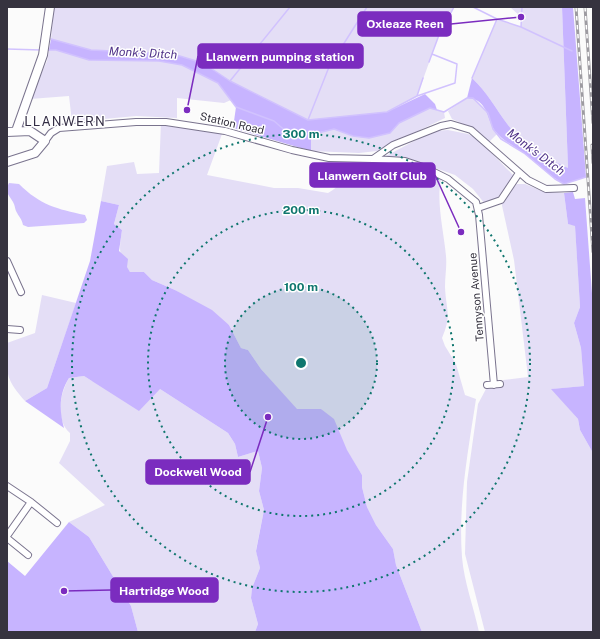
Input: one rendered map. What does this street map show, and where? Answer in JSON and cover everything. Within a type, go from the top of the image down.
[{"type":"street","points":[[16,131],[43,55],[46,43],[50,7]]},
{"type":"street","name":"Station Road","points":[[45,141],[51,133],[59,128],[71,126],[136,122],[166,122],[225,131],[292,150],[330,158],[373,159]]},
{"type":"street","points":[[373,159],[392,145],[450,124],[471,130],[519,173],[546,189],[574,188]]},
{"type":"street","points":[[7,132],[30,131],[45,141],[35,153],[7,162]]},
{"type":"street","points":[[373,159],[405,162],[426,168],[450,180],[476,202],[478,208],[501,200],[519,173]]},
{"type":"street","name":"Tennyson Avenue","points":[[478,208],[494,385]]},
{"type":"street","points":[[7,261],[21,292]]},
{"type":"street","points":[[7,329],[20,330]]},
{"type":"street","points":[[7,486],[31,502],[57,523]]},
{"type":"street","points":[[28,555],[7,537],[31,502]]},
{"type":"shaded area","points":[[54,7],[454,7],[439,35],[417,96],[387,112],[308,120],[230,81],[203,63],[173,54],[91,50],[51,39]]},
{"type":"shaded area","points":[[510,7],[562,7],[568,169],[543,156],[520,139],[472,78],[497,19],[521,27],[521,17]]},
{"type":"shaded area","points":[[562,7],[573,7],[586,177],[564,184],[502,138],[492,126],[483,105],[474,99],[467,98],[472,78],[487,95],[508,125],[520,138],[543,155],[568,168]]},
{"type":"shaded area","points":[[51,39],[91,50],[173,54],[203,63],[230,81],[308,120],[387,112],[425,94],[435,104],[437,110],[430,108],[399,123],[390,133],[369,138],[353,136],[334,129],[311,134],[311,151],[233,128],[236,107],[218,83],[182,65],[158,61],[89,60],[56,50],[49,50]]},
{"type":"shaded area","points":[[49,50],[56,50],[89,60],[158,61],[182,65],[218,83],[231,100],[224,103],[177,98],[177,118],[136,116],[72,122],[69,96],[30,99],[47,61]]},
{"type":"shaded area","points":[[467,98],[473,98],[488,113],[493,129],[497,134],[489,142],[477,130],[452,119],[448,111]]},
{"type":"shaded area","points":[[430,108],[444,112],[445,118],[377,151],[359,153],[311,151],[310,134],[334,129],[353,136],[369,138],[390,133],[399,123]]},
{"type":"shaded area","points":[[161,122],[222,134],[207,175],[274,188],[298,188],[328,193],[337,187],[343,180],[352,161],[409,166],[430,173],[441,179],[439,197],[446,256],[445,287],[448,312],[447,324],[442,338],[456,364],[465,395],[476,399],[464,478],[461,537],[465,576],[479,632],[422,632],[396,565],[393,549],[376,525],[367,507],[362,487],[362,475],[321,409],[297,410],[261,369],[248,350],[241,348],[229,325],[175,290],[152,280],[144,272],[130,272],[126,266],[120,252],[122,230],[114,224],[119,205],[101,201],[107,166],[134,162],[137,174],[159,173]]},
{"type":"shaded area","points":[[448,130],[468,134],[478,139],[514,176],[506,189],[495,199],[485,204],[473,189],[455,175],[418,162],[386,156],[433,131]]},
{"type":"shaded area","points":[[9,183],[19,184],[34,197],[49,205],[66,211],[85,215],[87,220],[84,223],[28,227],[23,225],[8,193],[7,189]]},
{"type":"shaded area","points":[[517,184],[525,184],[544,192],[564,193],[568,224],[575,225],[580,307],[574,323],[581,348],[584,386],[552,389],[578,419],[580,430],[593,453],[593,632],[485,632],[465,554],[467,482],[478,404],[486,389],[504,386],[503,380],[528,377],[514,260],[501,201]]},
{"type":"shaded area","points":[[573,192],[575,199],[585,198],[593,307],[593,453],[580,430],[578,419],[551,389],[584,386],[581,348],[574,323],[580,307],[575,226],[568,224],[564,193]]},
{"type":"shaded area","points":[[101,201],[119,205],[114,224],[122,230],[119,251],[128,259],[127,267],[130,272],[144,272],[152,280],[175,290],[212,310],[229,325],[241,348],[248,350],[261,369],[297,409],[321,409],[334,419],[347,450],[362,475],[362,487],[367,507],[376,525],[393,549],[396,565],[422,632],[255,632],[258,624],[251,598],[252,588],[260,568],[256,551],[264,510],[259,491],[262,468],[258,451],[238,457],[235,444],[228,433],[160,389],[139,411],[84,376],[69,378],[63,390],[61,402],[61,415],[64,428],[25,401],[47,388],[90,261]]},
{"type":"shaded area","points":[[42,295],[76,303],[47,388],[25,401],[13,386],[8,374],[7,343],[35,333]]},
{"type":"shaded area","points":[[84,376],[92,381],[160,389],[228,433],[235,444],[238,457],[258,451],[262,468],[259,491],[264,510],[256,550],[260,568],[252,588],[251,598],[258,624],[255,632],[138,632],[131,606],[89,537],[69,522],[105,505],[59,463],[70,441],[70,433],[65,428],[61,414],[60,406],[63,391],[69,378]]},
{"type":"shaded area","points":[[69,522],[89,537],[131,606],[138,632],[7,632],[7,561],[25,576]]},
{"type":"waterway","points":[[230,81],[290,7]]},
{"type":"waterway","points":[[308,120],[329,67],[367,7]]},
{"type":"waterway","points":[[429,62],[439,35],[454,7]]},
{"type":"waterway","points":[[473,7],[497,19],[521,27],[572,51]]},
{"type":"waterway","points":[[521,27],[522,7]]},
{"type":"waterway","points":[[472,78],[497,19]]},
{"type":"waterway","points":[[51,39],[91,50],[173,54],[203,63],[230,81],[308,120],[387,112],[417,96],[455,83],[457,64],[432,54]]},
{"type":"waterway","name":"Monk's Ditch","points":[[7,49],[41,50]]},
{"type":"waterway","name":"Monk's Ditch","points":[[47,50],[56,50],[89,60],[159,61],[182,65],[218,83],[236,107],[274,121],[288,133],[314,134],[334,129],[353,136],[369,138],[390,133],[399,123],[430,108],[444,112],[467,98],[473,98],[488,113],[493,129],[501,139],[524,153],[555,179],[564,184],[586,177]]},
{"type":"waterway","points":[[417,96],[423,78]]},
{"type":"railway","points":[[576,7],[593,252]]},
{"type":"railway","points":[[585,7],[593,123]]},
{"type":"railway","points":[[592,145],[593,163]]},
{"type":"place","name":"Oxleaze Reen","points":[[521,17]]},
{"type":"place","name":"Llanwern pumping station","points":[[187,110]]},
{"type":"place","name":"Llanwern Golf Club","points":[[461,232]]},
{"type":"place","name":"Dockwell Wood","points":[[268,417]]},
{"type":"place","name":"Hartridge Wood","points":[[64,591]]},
{"type":"district","name":"LLANWERN","points":[[65,121]]}]
